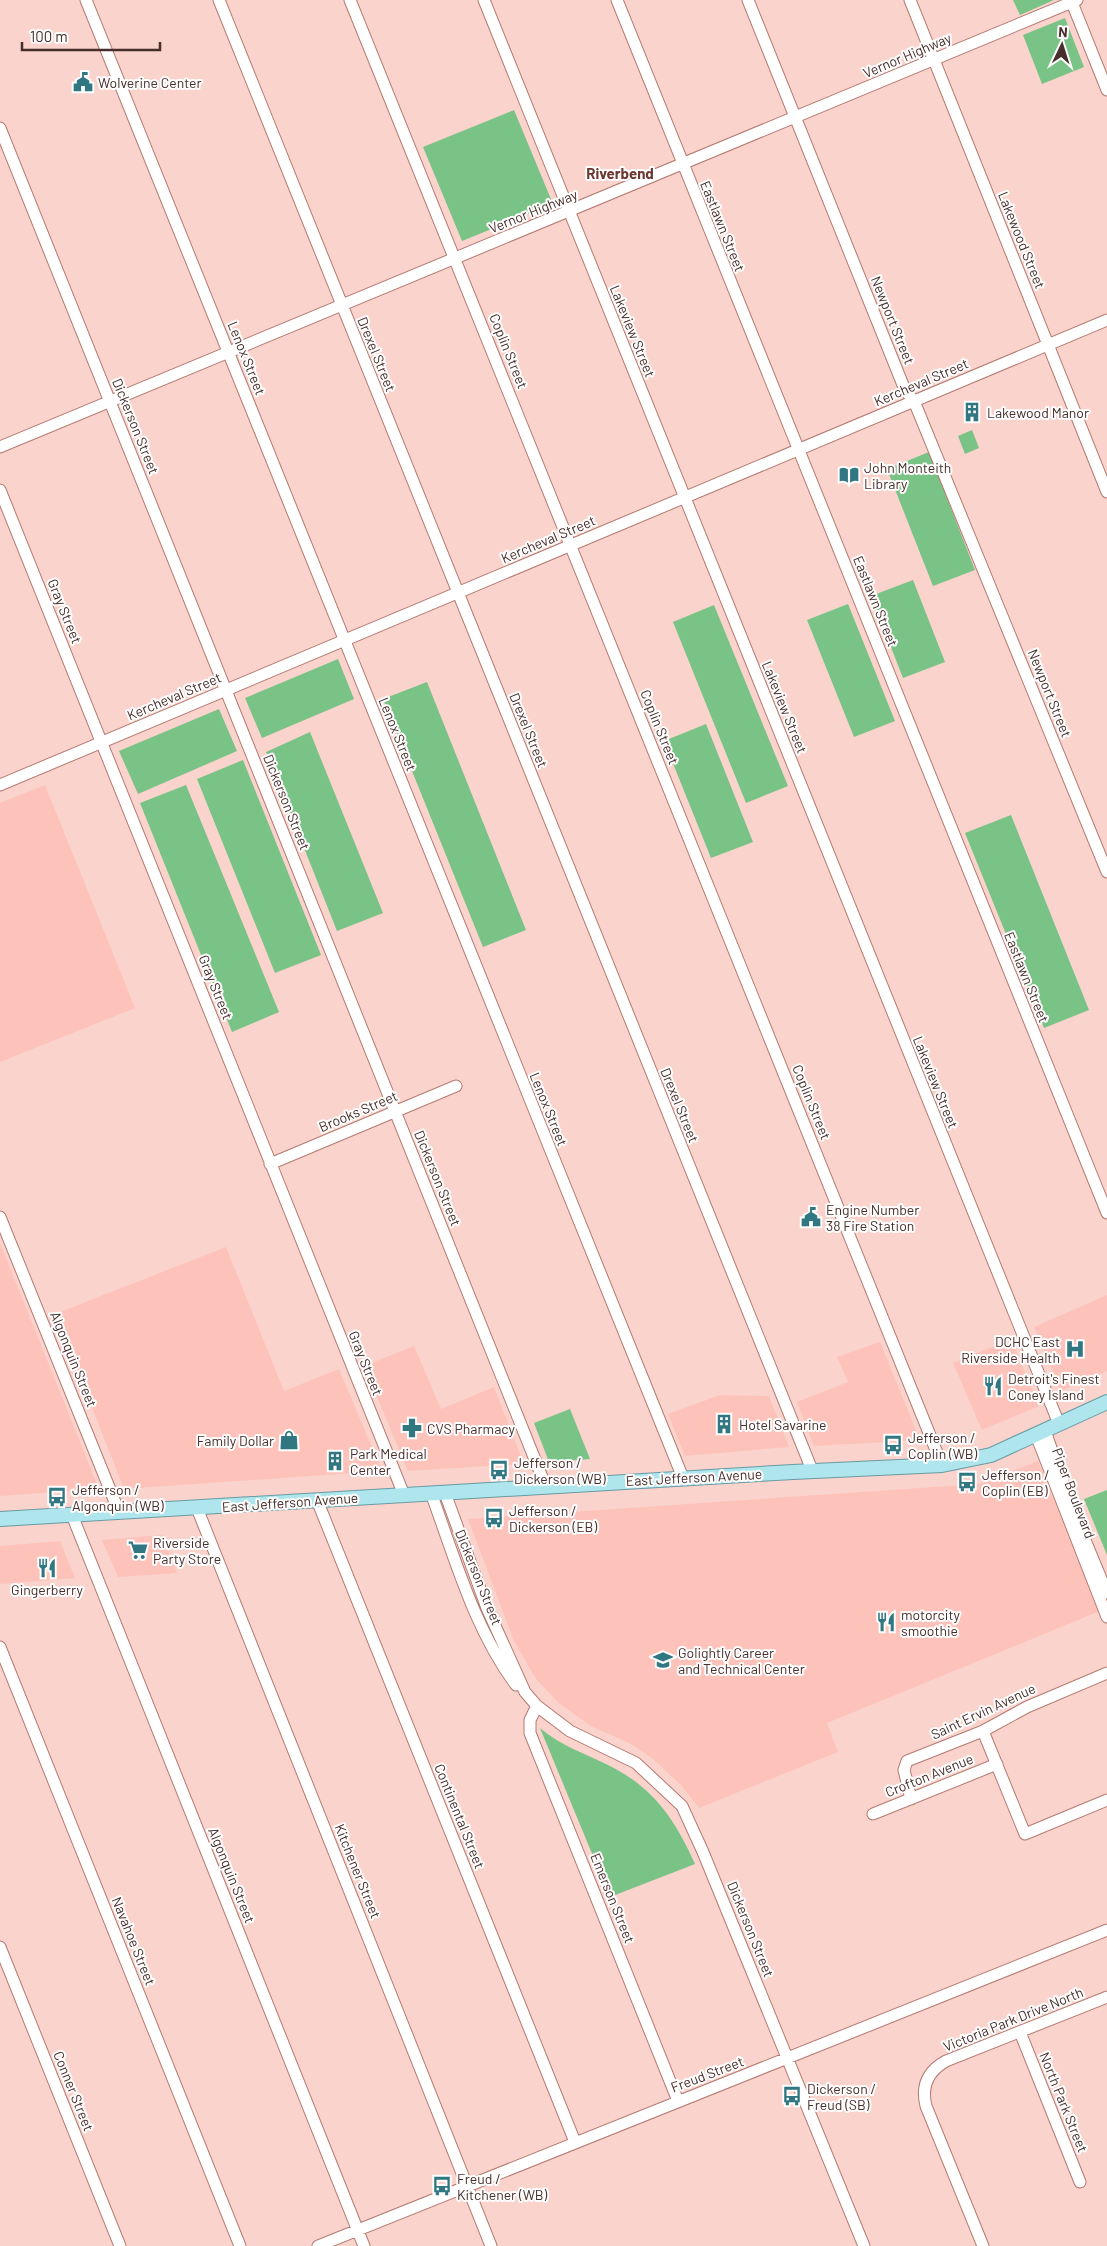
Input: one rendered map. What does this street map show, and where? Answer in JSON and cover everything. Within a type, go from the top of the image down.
[{"type":"main road","name":"East Jefferson Avenue","points":[[0,1520],[812,1470],[942,1465],[991,1455],[1107,1402]]},
{"type":"street","name":"Lenox Street","points":[[86,0],[683,1478]]},
{"type":"street","name":"Drexel Street","points":[[219,0],[812,1470]]},
{"type":"street","name":"Coplin Street","points":[[350,0],[942,1465]]},
{"type":"street","name":"Lakeview Street","points":[[484,0],[1059,1424]]},
{"type":"street","name":"Eastlawn Street","points":[[617,0],[1107,1213]]},
{"type":"street","name":"Newport Street","points":[[748,0],[906,390],[914,401],[1107,872]]},
{"type":"street","name":"Lakewood Street","points":[[910,0],[1107,492]]},
{"type":"street","name":"Vernor Highway","points":[[0,447],[683,165],[1073,1]]},
{"type":"street","points":[[1073,1],[1107,90]]},
{"type":"street","name":"Dickerson Street","points":[[0,128],[546,1487]]},
{"type":"street","name":"Kercheval Street","points":[[0,785],[1107,320]]},
{"type":"street","name":"Gray Street","points":[[0,490],[404,1495]]},
{"type":"street","name":"Brooks Street","points":[[270,1164],[456,1086]]},
{"type":"street","name":"Algonquin Street","points":[[0,1217],[119,1512]]},
{"type":"street","name":"Piper Boulevard","points":[[1041,1433],[1107,1593]]},
{"type":"street","name":"Piper Boulevard","points":[[1041,1433],[1107,1617]]},
{"type":"street","name":"Dickerson Street","points":[[438,1493],[477,1617],[510,1678],[517,1687],[525,1692],[538,1706],[570,1730],[636,1763],[682,1806],[703,1852],[864,2246]]},
{"type":"street","name":"Continental Street","points":[[317,1500],[575,2142]]},
{"type":"street","name":"Kitchener Street","points":[[197,1508],[491,2246]]},
{"type":"street","name":"Algonquin Street","points":[[72,1515],[364,2246]]},
{"type":"street","name":"Navahoe Street","points":[[0,1647],[240,2246]]},
{"type":"street","name":"Saint Ervin Avenue","points":[[911,1799],[904,1770],[907,1761],[983,1730],[1027,1706],[1107,1673]]},
{"type":"street","name":"Emerson Street","points":[[538,1706],[530,1720],[530,1733],[678,2101]]},
{"type":"street","points":[[983,1730],[1025,1834],[1107,1800]]},
{"type":"street","name":"Crofton Avenue","points":[[873,1814],[997,1764]]},
{"type":"street","name":"Freud Street","points":[[318,2246],[1107,1930]]},
{"type":"street","name":"Conner Street","points":[[0,1947],[120,2246]]},
{"type":"street","name":"Victoria Park Drive North","points":[[982,2246],[926,2106],[924,2091],[932,2072],[946,2061],[1107,1998]]},
{"type":"street","name":"North Park Street","points":[[1020,2032],[1080,2182]]},
{"type":"shaded area","points":[[45,785],[135,1008],[0,1062],[0,803]]},
{"type":"shaded area","points":[[0,1243],[99,1489],[0,1496]]},
{"type":"shaded area","points":[[226,1247],[284,1391],[339,1369],[382,1471],[124,1489],[55,1314]]},
{"type":"shaded area","name":"DCHC East Riverside Health","points":[[1107,1295],[1107,1371],[1061,1391],[1034,1327]]},
{"type":"shaded area","points":[[1011,1339],[1039,1406],[982,1430],[953,1363]]},
{"type":"shaded area","points":[[880,1342],[920,1440],[814,1446],[797,1402],[848,1382],[837,1357]]},
{"type":"shaded area","points":[[414,1346],[441,1409],[494,1387],[524,1464],[408,1471],[364,1366]]},
{"type":"shaded area","points":[[720,1395],[769,1396],[789,1447],[685,1456],[668,1414]]},
{"type":"shaded area","points":[[1038,1461],[1100,1611],[827,1723],[838,1752],[699,1808],[681,1785],[652,1758],[631,1744],[591,1726],[560,1704],[536,1679],[514,1641],[468,1519],[979,1484]]},
{"type":"shaded area","points":[[162,1535],[177,1573],[118,1577],[102,1540]]},
{"type":"shaded area","points":[[60,1541],[75,1578],[0,1584],[0,1546]]},
{"type":"green space","points":[[1013,0],[1054,0],[1020,15]]},
{"type":"green space","points":[[1065,18],[1084,67],[1042,84],[1023,35]]},
{"type":"green space","points":[[514,110],[553,204],[462,241],[423,147]]},
{"type":"green space","points":[[972,430],[979,448],[965,454],[958,436]]},
{"type":"green space","points":[[929,452],[975,570],[933,586],[887,469]]},
{"type":"green space","points":[[913,580],[945,662],[903,678],[871,596]]},
{"type":"green space","points":[[848,604],[895,721],[854,737],[807,620]]},
{"type":"green space","points":[[714,605],[788,786],[746,803],[673,622]]},
{"type":"green space","points":[[338,659],[354,699],[262,738],[245,698]]},
{"type":"green space","points":[[427,682],[526,930],[483,947],[383,699]]},
{"type":"green space","points":[[219,709],[237,751],[138,794],[119,751]]},
{"type":"green space","points":[[706,724],[753,842],[711,858],[664,741]]},
{"type":"green space","points":[[310,732],[383,913],[337,931],[266,752]]},
{"type":"green space","points":[[243,760],[321,955],[275,973],[197,779]]},
{"type":"green space","points":[[186,785],[279,1012],[232,1032],[140,803]]},
{"type":"green space","points":[[1011,815],[1089,1010],[1044,1028],[965,833]]},
{"type":"green space","points":[[570,1409],[590,1459],[549,1462],[534,1423]]},
{"type":"green space","points":[[1107,1490],[1107,1555],[1084,1499]]},
{"type":"green space","points":[[540,1728],[564,1744],[608,1765],[638,1783],[671,1819],[695,1864],[610,1897]]},
{"type":"place","name":"Wolverine Center","points":[[83,82]]},
{"type":"place","name":"Lakewood Manor","points":[[972,412]]},
{"type":"place","name":"John Monteith Library","points":[[849,475]]},
{"type":"place","name":"Engine Number 38 Fire Station","points":[[811,1217]]},
{"type":"place","name":"DCHC East Riverside Health","points":[[1075,1349]]},
{"type":"place","name":"Detroit's Finest Coney Island","points":[[993,1386]]},
{"type":"place","name":"Hotel Savarine","points":[[724,1424]]},
{"type":"place","name":"CVS Pharmacy","points":[[412,1428]]},
{"type":"place","name":"Family Dollar","points":[[289,1440]]},
{"type":"place","name":"Jefferson / Coplin (WB)","points":[[893,1445]]},
{"type":"place","name":"Park Medical Center","points":[[335,1461]]},
{"type":"place","name":"Jefferson / Dickerson (WB)","points":[[499,1470]]},
{"type":"place","name":"Jefferson / Coplin (EB)","points":[[967,1482]]},
{"type":"place","name":"Jefferson / Algonquin (WB)","points":[[57,1497]]},
{"type":"place","name":"Jefferson / Dickerson (EB)","points":[[494,1518]]},
{"type":"place","name":"Riverside Party Store","points":[[138,1550]]},
{"type":"place","name":"Gingerberry","points":[[47,1568]]},
{"type":"place","name":"motorcity smoothie","points":[[886,1622]]},
{"type":"place","name":"Golightly Career and Technical Center","points":[[663,1660]]},
{"type":"place","name":"Dickerson / Freud (SB)","points":[[792,2096]]},
{"type":"place","name":"Freud / Kitchener (WB)","points":[[442,2186]]},
{"type":"district","name":"Riverbend","points":[[620,173]]}]
